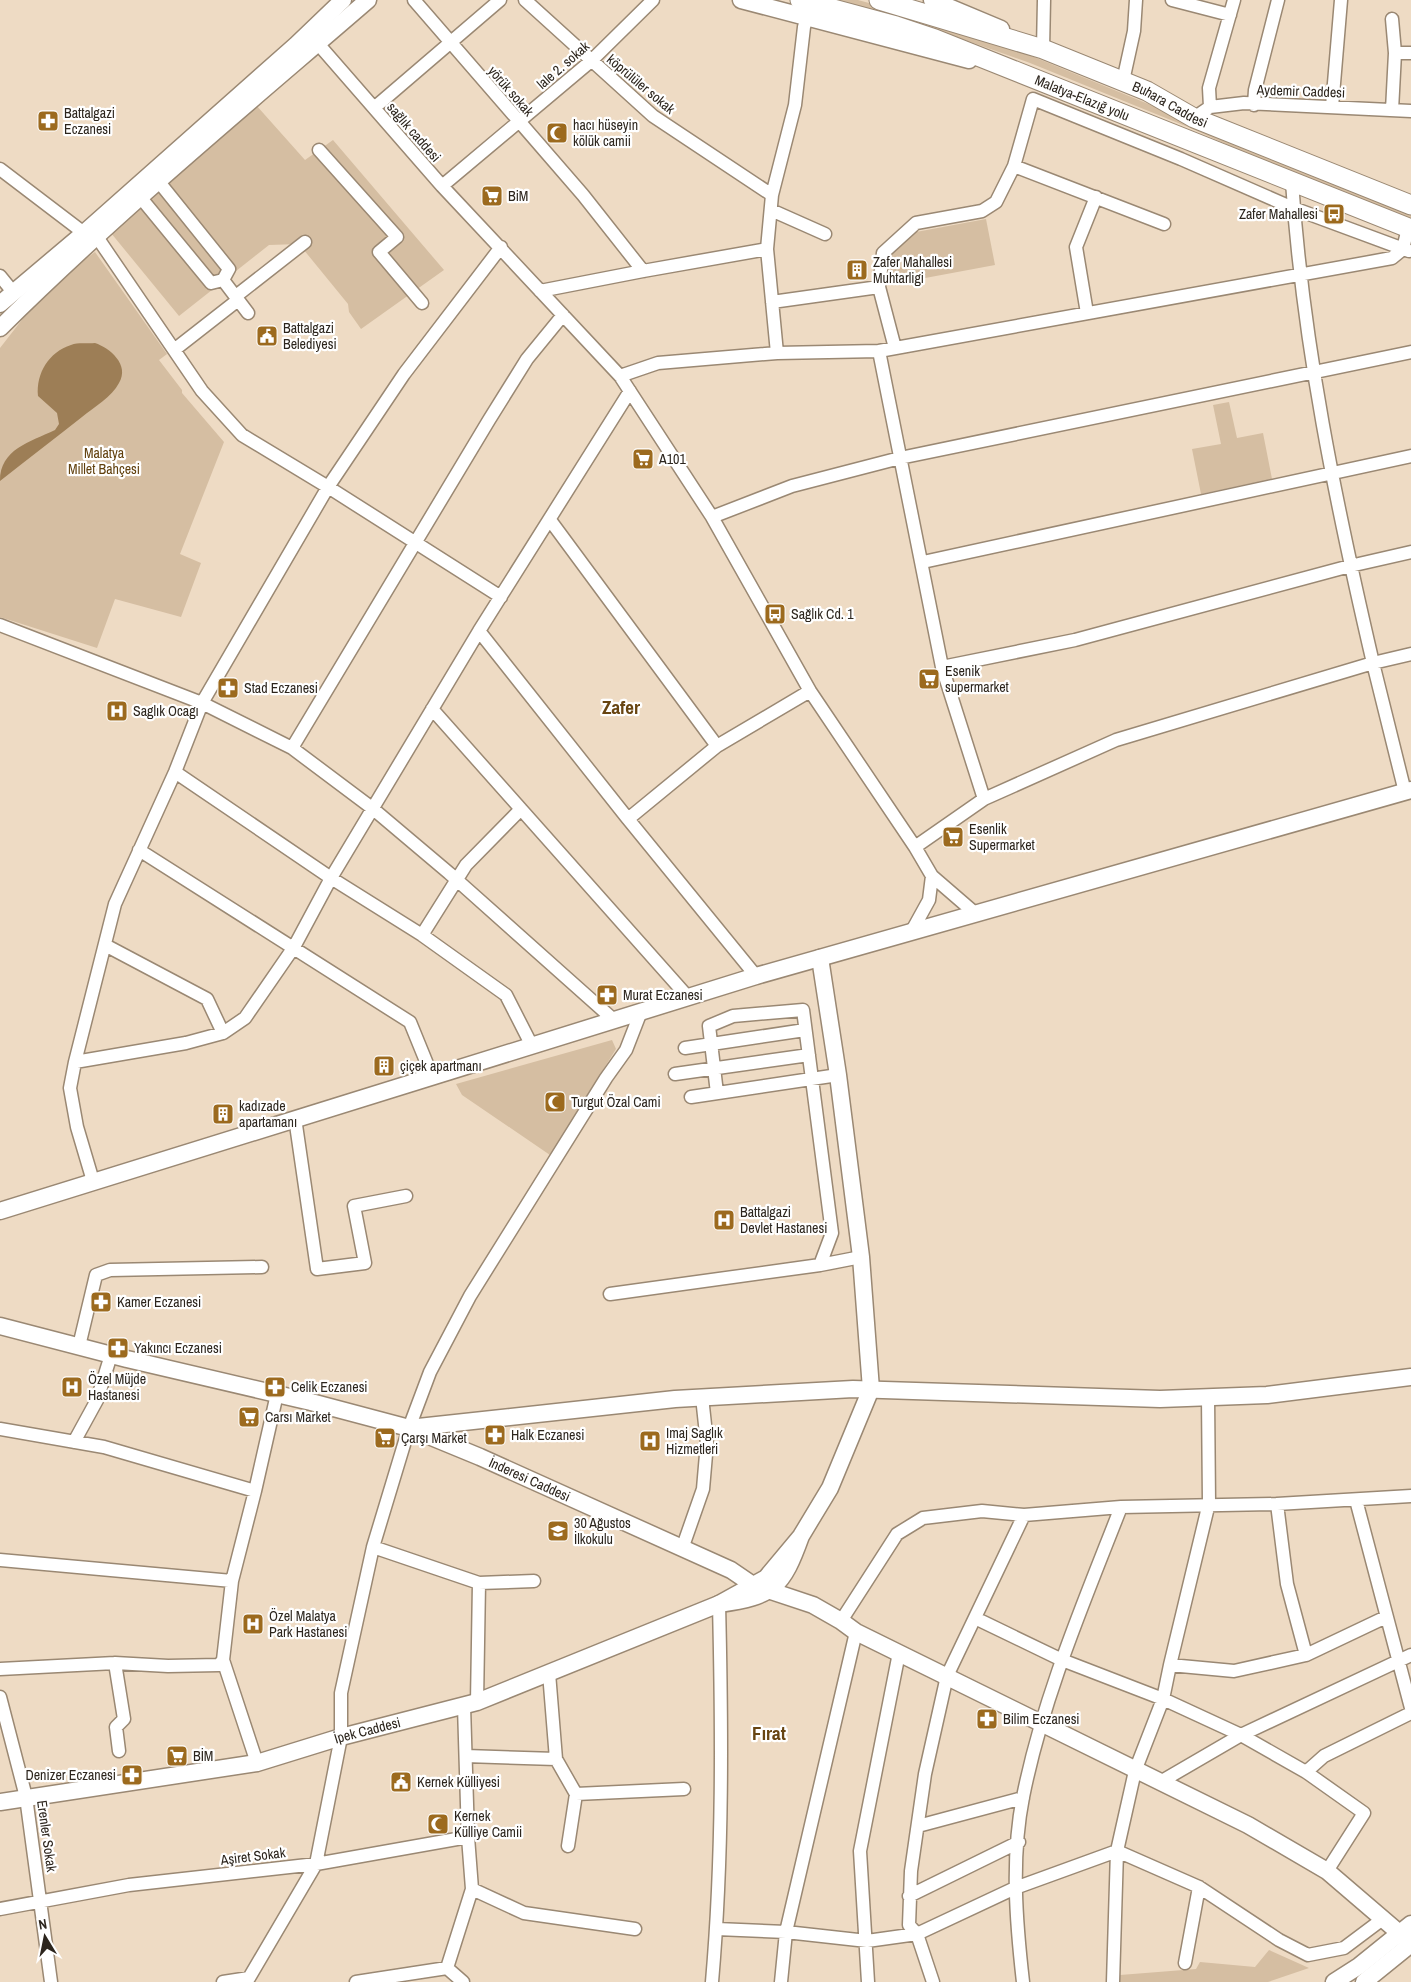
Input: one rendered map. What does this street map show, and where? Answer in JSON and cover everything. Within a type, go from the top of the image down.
[{"type":"highway","points":[[879,0],[1043,49]]},
{"type":"highway","name":"Malatya-Elazığ yolu","points":[[804,8],[917,32],[1409,229]]},
{"type":"highway","name":"Buhara Caddesi","points":[[1043,49],[1148,91],[1194,118],[1411,205]]},
{"type":"main road","points":[[0,304],[13,292],[141,198],[313,38],[343,0]]},
{"type":"main road","points":[[0,328],[91,235],[313,38],[368,0]]},
{"type":"main road","points":[[742,0],[804,8]]},
{"type":"main road","name":"Buhara Caddesi","points":[[932,0],[949,3],[1043,49]]},
{"type":"main road","points":[[0,1211],[93,1180],[640,1014],[687,996],[913,930],[976,914],[1408,791]]},
{"type":"main road","points":[[820,958],[838,1075],[860,1257],[871,1389]]},
{"type":"main road","points":[[0,1326],[410,1428],[702,1398],[871,1389],[1160,1399],[1267,1395],[1411,1377]]},
{"type":"main road","name":"İpek Caddesi","points":[[0,1802],[26,1796],[257,1763],[341,1737],[471,1704],[761,1588],[766,1578],[801,1536],[830,1488],[871,1389]]},
{"type":"main road","name":"İnderesi Caddesi","points":[[410,1428],[480,1457],[731,1570],[761,1588],[813,1606],[842,1621],[856,1632],[1135,1771],[1162,1781],[1248,1825],[1327,1871],[1408,1936]]},
{"type":"main road","points":[[1334,1982],[1408,1936]]},
{"type":"main road","points":[[1364,1982],[1408,1936]]},
{"type":"street","name":"yörük sokak","points":[[414,0],[584,195],[643,270]]},
{"type":"street","points":[[374,108],[500,0]]},
{"type":"street","name":"köprülüler sokak","points":[[525,0],[653,116],[772,195]]},
{"type":"street","name":"lale 2. sokak","points":[[442,186],[520,123],[591,61],[653,0]]},
{"type":"street","points":[[1043,49],[1044,0]]},
{"type":"street","points":[[1123,81],[1134,31],[1136,0]]},
{"type":"street","points":[[1210,107],[1208,88],[1234,0]]},
{"type":"street","points":[[1254,105],[1255,90],[1278,0]]},
{"type":"street","points":[[1332,107],[1340,0]]},
{"type":"street","points":[[1178,1],[1230,15]]},
{"type":"street","points":[[776,353],[767,249],[770,210],[772,195],[795,105],[804,27],[804,8]]},
{"type":"street","points":[[1392,19],[1395,53],[1392,110]]},
{"type":"street","name":"sağlık caddesi","points":[[313,38],[442,186],[620,376],[712,516],[810,691],[915,847],[932,876],[976,914]]},
{"type":"street","points":[[1395,53],[1411,52]]},
{"type":"street","points":[[895,348],[879,288],[883,253],[916,223],[982,211],[996,202],[1014,166],[1033,100],[1182,159],[1293,208],[1407,250]]},
{"type":"street","name":"Aydemir Caddesi","points":[[1194,118],[1210,107],[1244,103],[1254,105],[1411,111]]},
{"type":"street","points":[[319,150],[397,237],[379,252],[422,303]]},
{"type":"street","points":[[1014,166],[1164,224]]},
{"type":"street","points":[[0,168],[91,235],[202,391],[242,435],[328,487],[501,597]]},
{"type":"street","points":[[141,198],[211,283],[223,280],[229,268],[159,182]]},
{"type":"street","points":[[1292,182],[1300,275],[1312,371],[1331,472],[1350,566],[1373,663],[1408,791]]},
{"type":"street","points":[[1087,313],[1076,247],[1096,197]]},
{"type":"street","points":[[770,210],[826,234]]},
{"type":"street","points":[[1407,250],[1409,229]]},
{"type":"street","points":[[174,350],[305,242]]},
{"type":"street","points":[[93,1180],[77,1127],[70,1088],[75,1062],[115,904],[175,772],[202,703],[328,487],[404,374],[501,247]]},
{"type":"street","points":[[540,292],[643,270],[767,249]]},
{"type":"street","points":[[620,376],[658,363],[776,353],[879,351],[1392,258],[1407,250]]},
{"type":"street","points":[[0,276],[13,292]]},
{"type":"street","points":[[223,280],[248,313]]},
{"type":"street","points":[[772,302],[879,288]]},
{"type":"street","points":[[292,748],[527,359],[563,315]]},
{"type":"street","points":[[879,351],[923,562],[942,667],[984,799]]},
{"type":"street","points":[[712,516],[792,486],[900,458],[1312,371],[1411,352]]},
{"type":"street","points":[[75,1062],[186,1043],[223,1033],[245,1018],[294,947],[372,808],[479,631],[630,391]]},
{"type":"street","points":[[923,562],[1411,456]]},
{"type":"street","points":[[550,520],[717,746]]},
{"type":"street","points":[[942,667],[1075,640],[1350,566],[1411,552]]},
{"type":"street","points":[[0,625],[202,703],[292,748],[372,808],[458,880],[615,1021]]},
{"type":"street","points":[[479,631],[628,819],[756,976]]},
{"type":"street","points":[[915,847],[984,799],[1116,740],[1373,663],[1411,654]]},
{"type":"street","points":[[628,819],[717,746],[810,691]]},
{"type":"street","points":[[432,709],[687,996]]},
{"type":"street","points":[[175,772],[331,878],[422,935],[506,995],[532,1046]]},
{"type":"street","points":[[422,935],[466,865],[522,809]]},
{"type":"street","points":[[139,850],[410,1022],[432,1076]]},
{"type":"street","points":[[913,930],[928,900],[932,876]]},
{"type":"street","points":[[105,945],[207,999],[223,1033]]},
{"type":"street","points":[[212,1009],[234,1025]]},
{"type":"street","points":[[717,1093],[709,1026],[733,1016],[802,1010],[832,1233],[820,1265]]},
{"type":"street","points":[[223,1982],[248,1980],[316,1864],[341,1737],[341,1693],[373,1547],[410,1428],[430,1372],[470,1296],[606,1078],[626,1050],[640,1014]]},
{"type":"street","points":[[685,1048],[805,1030]]},
{"type":"street","points":[[675,1074],[809,1055]]},
{"type":"street","points":[[691,1097],[838,1075]]},
{"type":"street","points":[[295,1118],[317,1269],[365,1263],[354,1206],[406,1196]]},
{"type":"street","points":[[610,1294],[820,1265],[860,1257]]},
{"type":"street","points":[[79,1346],[96,1275],[100,1272],[110,1270],[262,1267]]},
{"type":"street","points":[[74,1442],[97,1400],[111,1355]]},
{"type":"street","points":[[257,1763],[223,1660],[232,1581],[256,1491],[277,1394]]},
{"type":"street","points":[[1113,1982],[1117,1851],[1135,1771],[1164,1699],[1170,1665],[1209,1504],[1208,1397]]},
{"type":"street","points":[[682,1549],[703,1489],[707,1443],[702,1398]]},
{"type":"street","points":[[0,1429],[104,1447],[256,1491]]},
{"type":"street","points":[[842,1621],[897,1534],[923,1518],[982,1511],[1024,1515],[1120,1507],[1277,1504],[1411,1496]]},
{"type":"street","points":[[1356,1500],[1397,1661],[1411,1708]]},
{"type":"street","points":[[1277,1504],[1287,1584],[1306,1655]]},
{"type":"street","points":[[1023,1982],[1015,1888],[1023,1798],[1042,1723],[1062,1660],[1120,1507]]},
{"type":"street","points":[[933,1982],[917,1934],[909,1925],[909,1896],[925,1774],[947,1676],[1024,1515]]},
{"type":"street","points":[[373,1547],[479,1583],[534,1582]]},
{"type":"street","points":[[0,1560],[232,1581]]},
{"type":"street","points":[[447,1968],[472,1888],[468,1836],[466,1756],[479,1583]]},
{"type":"street","points":[[712,1982],[717,1929],[722,1743],[719,1604]]},
{"type":"street","points":[[975,1618],[1062,1660],[1164,1699],[1241,1735],[1306,1772],[1364,1813],[1327,1871]]},
{"type":"street","points":[[1170,1665],[1234,1671],[1306,1655],[1386,1618]]},
{"type":"street","points":[[781,1982],[786,1932],[856,1632]]},
{"type":"street","points":[[868,1982],[867,1941],[860,1851],[899,1653]]},
{"type":"street","points":[[1162,1781],[1241,1735],[1411,1655]]},
{"type":"street","points":[[0,1669],[115,1663],[177,1666],[219,1665],[223,1660]]},
{"type":"street","points":[[115,1663],[124,1719],[116,1727],[119,1751]]},
{"type":"street","points":[[549,1673],[556,1759],[576,1794],[568,1846]]},
{"type":"street","name":"Erenler Sokak","points":[[0,1697],[26,1796],[42,1900],[51,1982]]},
{"type":"street","points":[[1306,1772],[1324,1756],[1411,1713]]},
{"type":"street","points":[[466,1756],[556,1759]]},
{"type":"street","points":[[576,1794],[684,1789]]},
{"type":"street","points":[[918,1826],[1023,1798]]},
{"type":"street","name":"Aşiret Sokak","points":[[0,1908],[129,1885],[316,1864],[468,1836]]},
{"type":"street","points":[[909,1896],[1018,1842]]},
{"type":"street","points":[[717,1929],[786,1932],[867,1941],[917,1934],[1015,1888],[1117,1851],[1199,1887],[1279,1940],[1308,1955],[1344,1948],[1384,1918]]},
{"type":"street","points":[[1185,1963],[1199,1887]]},
{"type":"street","points":[[472,1888],[524,1913],[635,1929]]},
{"type":"street","points":[[356,1982],[447,1968],[463,1982]]},
{"type":"green space","points":[[831,0],[858,0],[931,20],[1034,57],[1411,212],[1411,219],[1328,190],[1188,127],[1030,63],[928,27]]},
{"type":"green space","points":[[256,105],[305,160],[333,140],[444,270],[361,329],[349,312],[348,304],[299,244],[269,245],[179,316],[111,233]]},
{"type":"green space","points":[[986,219],[995,265],[893,284],[888,256],[916,232]]},
{"type":"green space","name":"Malatya Millet Bahçesi","points":[[95,252],[167,354],[159,360],[182,390],[182,393],[224,442],[180,554],[201,563],[181,617],[115,599],[97,648],[0,617],[0,348],[35,303],[63,276]]},
{"type":"green space","points":[[1229,402],[1237,438],[1263,433],[1272,479],[1201,494],[1192,449],[1221,444],[1213,405]]},
{"type":"green space","points":[[612,1040],[616,1049],[550,1155],[462,1095],[456,1084]]},
{"type":"green space","points":[[1269,1950],[1309,1968],[1268,1982],[1120,1982],[1120,1975],[1196,1969],[1200,1962],[1255,1967]]},
{"type":"shaded area","points":[[95,343],[112,353],[120,364],[122,376],[116,388],[102,402],[0,481],[1,470],[11,454],[27,443],[55,430],[59,424],[57,413],[38,396],[39,379],[50,358],[63,348],[71,345]]},
{"type":"place","name":"Battalgazi Eczanesi","points":[[48,121]]},
{"type":"place","name":"hacı hüseyin kölük camii","points":[[557,133]]},
{"type":"place","name":"BiM","points":[[492,196]]},
{"type":"place","name":"Zafer Mahallesi","points":[[1334,214]]},
{"type":"place","name":"Zafer Mahallesi Muhtarligi","points":[[857,270]]},
{"type":"place","name":"Battalgazi Belediyesi","points":[[267,336]]},
{"type":"place","name":"A101","points":[[643,459]]},
{"type":"place","name":"Sağlık Cd. 1","points":[[775,614]]},
{"type":"place","name":"Esenik supermarket","points":[[929,679]]},
{"type":"place","name":"Stad Eczanesi","points":[[228,688]]},
{"type":"place","name":"Saglık Ocagı","points":[[117,711]]},
{"type":"place","name":"Esenlik Supermarket","points":[[953,837]]},
{"type":"place","name":"Murat Eczanesi","points":[[607,995]]},
{"type":"place","name":"çiçek apartmanı","points":[[384,1066]]},
{"type":"place","name":"Turgut Özal Cami","points":[[555,1102]]},
{"type":"place","name":"kadızade apartamanı","points":[[223,1114]]},
{"type":"place","name":"Battalgazi Devlet Hastanesi","points":[[724,1220]]},
{"type":"place","name":"Kamer Eczanesi","points":[[101,1302]]},
{"type":"place","name":"Yakıncı Eczanesi","points":[[118,1348]]},
{"type":"place","name":"Özel Müjde Hastanesi","points":[[72,1387]]},
{"type":"place","name":"Celik Eczanesi","points":[[275,1387]]},
{"type":"place","name":"Carsı Market","points":[[249,1417]]},
{"type":"place","name":"Halk Eczanesi","points":[[495,1435]]},
{"type":"place","name":"Çarşı Market","points":[[385,1438]]},
{"type":"place","name":"Imaj Saglık Hizmetleri","points":[[650,1441]]},
{"type":"place","name":"30 Ağustos İlkokulu","points":[[558,1531]]},
{"type":"place","name":"Özel Malatya Park Hastanesi","points":[[253,1624]]},
{"type":"place","name":"Bilim Eczanesi","points":[[987,1719]]},
{"type":"place","name":"BİM","points":[[177,1756]]},
{"type":"place","name":"Denizer Eczanesi","points":[[132,1775]]},
{"type":"place","name":"Kernek Külliyesi","points":[[401,1782]]},
{"type":"place","name":"Kernek Külliye Camii","points":[[438,1824]]},
{"type":"district","name":"Zafer","points":[[621,707]]},
{"type":"district","name":"Fırat","points":[[769,1733]]}]
